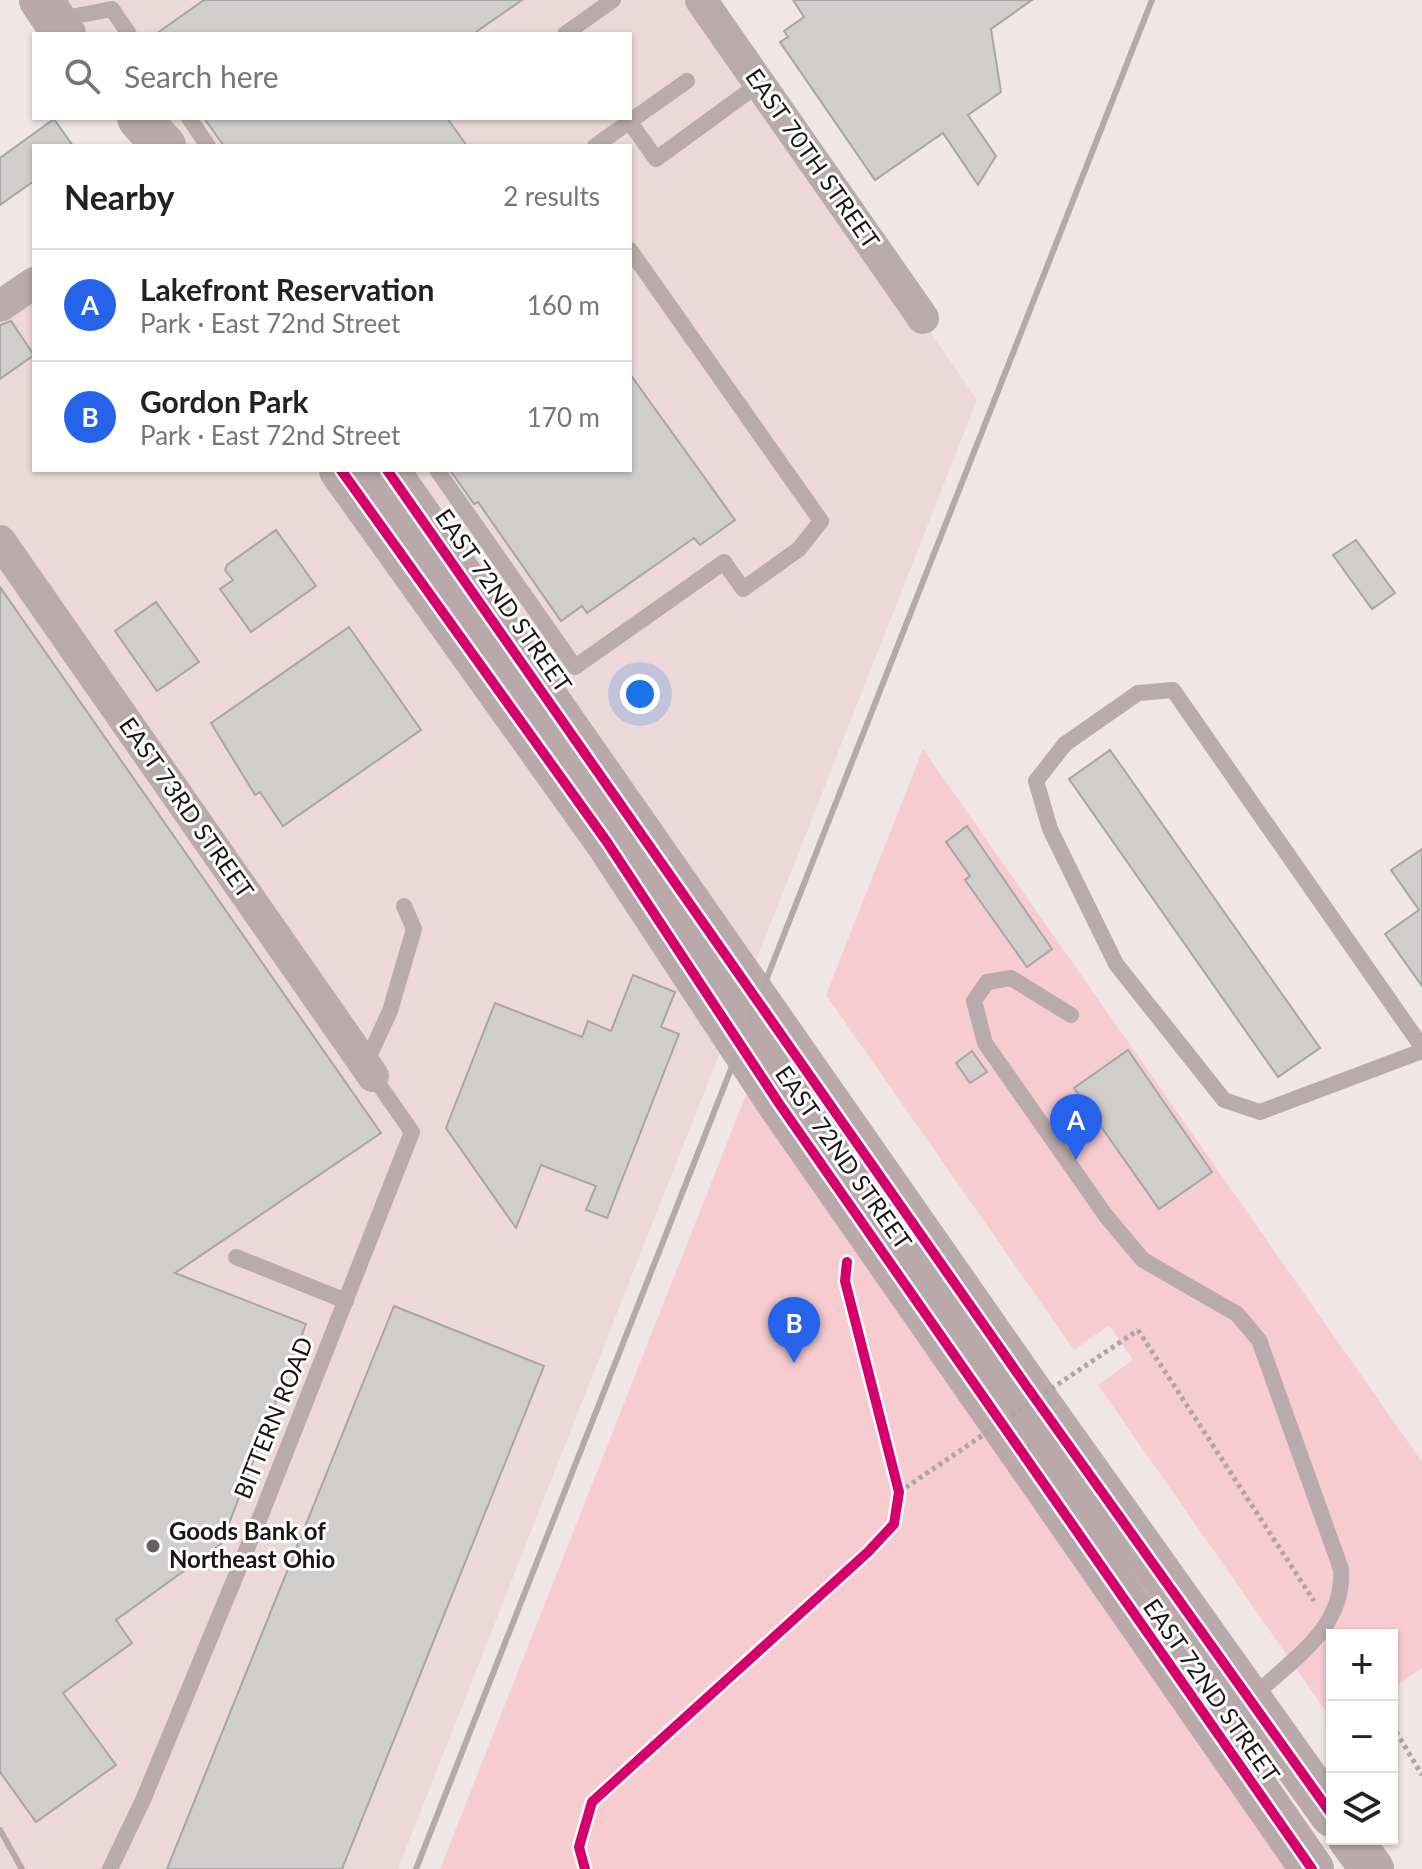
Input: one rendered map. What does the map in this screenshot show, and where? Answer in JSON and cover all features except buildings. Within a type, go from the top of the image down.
[{"type":"main road","points":[[109,120],[121,144]]},
{"type":"main road","points":[[141,120],[162,144]]},
{"type":"main road","name":"EAST 72ND STREET","points":[[342,472],[623,865],[778,1102],[1312,1869]]},
{"type":"main road","name":"EAST 72ND STREET","points":[[388,472],[1326,1807]]},
{"type":"main road","points":[[1210,1725],[1249,1701]]},
{"type":"main road","points":[[1354,1845],[1372,1869]]},
{"type":"street","name":"EAST 70TH STREET","points":[[701,0],[923,318]]},
{"type":"street","points":[[0,306],[32,284]]},
{"type":"street","name":"EAST 73RD STREET","points":[[0,541],[369,1070]]},
{"type":"lane","points":[[568,32],[613,0]]},
{"type":"lane","points":[[53,18],[112,9],[128,32]]},
{"type":"lane","points":[[632,119],[687,81]]},
{"type":"lane","points":[[598,144],[629,121],[656,159],[759,84]]},
{"type":"lane","points":[[190,120],[207,144]]},
{"type":"lane","points":[[438,472],[575,667],[724,562],[743,589],[799,549],[821,521],[632,253]]},
{"type":"lane","points":[[1173,690],[1422,1049],[1260,1112],[1224,1100],[1116,964],[1050,829],[1036,781],[1065,744],[1138,693],[1173,690]]},
{"type":"lane","points":[[369,1070],[414,929],[404,906]]},
{"type":"lane","points":[[1071,1015],[1011,978],[987,982],[974,1001],[985,1043],[1106,1216],[1143,1260],[1237,1314],[1259,1340],[1341,1569],[1343,1592],[1329,1623],[1249,1701]]},
{"type":"lane","name":"BITTERN ROAD","points":[[110,1869],[143,1800],[412,1132],[369,1070]]},
{"type":"lane","points":[[236,1257],[346,1301]]},
{"type":"path","points":[[899,1492],[1138,1330],[1329,1623]]},
{"type":"path","points":[[895,1477],[899,1492],[897,1508]]},
{"type":"path","points":[[1398,1735],[1422,1775]]},
{"type":"shaded area","points":[[41,0],[701,0],[977,400],[398,1869],[0,1869],[0,306],[32,284],[32,472],[632,472],[632,144],[161,144],[138,120],[632,120],[632,32],[63,32]]},
{"type":"shaded area","points":[[923,749],[1422,1462],[1422,1668],[1398,1685],[1398,1629],[1326,1629],[1326,1711],[1098,1385],[1133,1360],[1109,1325],[1074,1350],[826,995]]},
{"type":"shaded area","points":[[751,1082],[1302,1869],[440,1869]]},
{"type":"railway","points":[[416,1869],[1152,0]]},
{"type":"railway","points":[[0,1830],[22,1869]]},
{"type":"cycle path","points":[[342,472],[607,842],[778,1102],[1312,1869]]},
{"type":"cycle path","points":[[388,472],[1027,1387],[1326,1807]]},
{"type":"cycle path","points":[[585,1869],[579,1847],[592,1802],[868,1552],[894,1524],[899,1492],[845,1281],[847,1262]]},
{"type":"place","name":"Lakefront Reservation","points":[[1076,1160]]},
{"type":"place","name":"Gordon Park","points":[[794,1363]]},
{"type":"place","name":"Goods Bank of Northeast Ohio","points":[[153,1546]]}]
